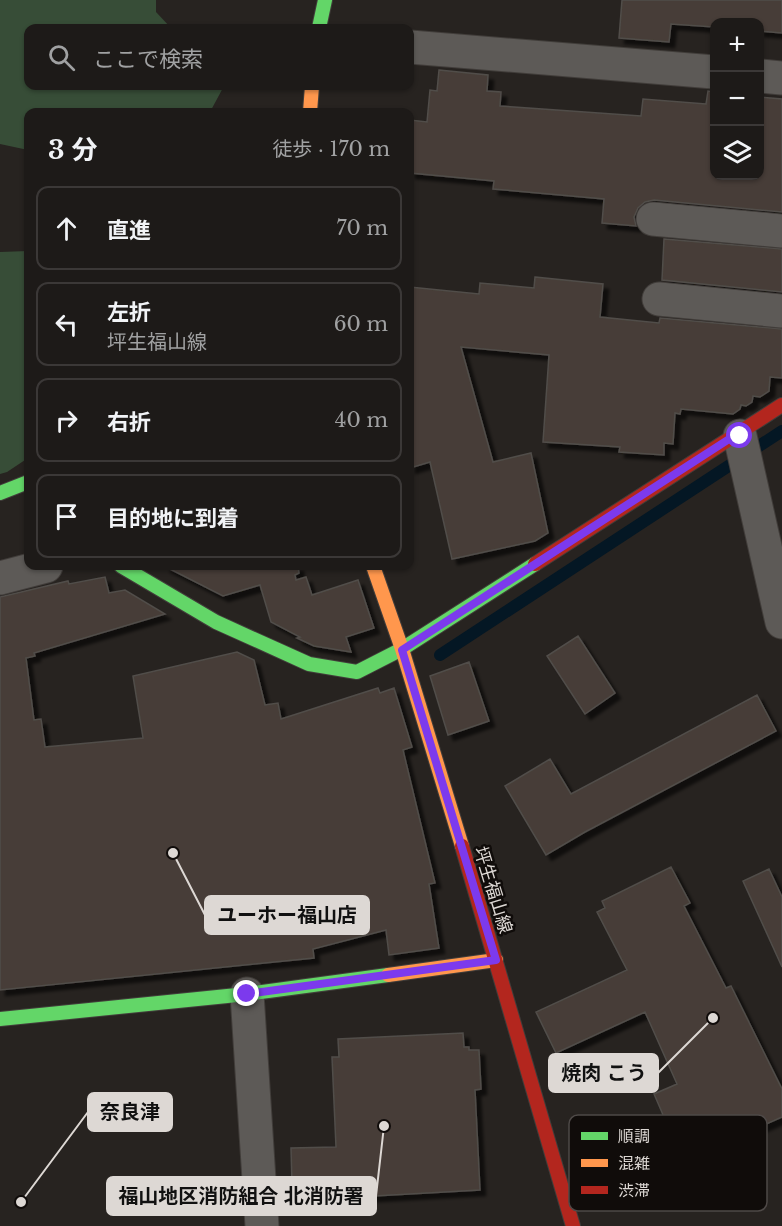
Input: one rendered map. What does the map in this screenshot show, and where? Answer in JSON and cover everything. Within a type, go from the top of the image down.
[{"type":"street","points":[[320,24],[325,0]]},
{"type":"street","points":[[414,47],[710,72]]},
{"type":"street","points":[[764,76],[782,78]]},
{"type":"street","points":[[310,108],[312,90]]},
{"type":"street","points":[[652,219],[782,231]]},
{"type":"street","points":[[659,299],[782,311]]},
{"type":"street","points":[[128,570],[216,622],[309,664],[357,672],[402,650],[782,405]]},
{"type":"street","points":[[740,434],[782,622]]},
{"type":"street","points":[[0,493],[24,484]]},
{"type":"street","points":[[0,578],[31,570]]},
{"type":"street","name":"坪生福山線","points":[[374,570],[402,650],[496,960],[573,1226]]},
{"type":"street","points":[[0,1019],[247,994],[496,960]]},
{"type":"street","points":[[247,994],[262,1226]]},
{"type":"green space","points":[[0,0],[156,0],[156,12],[167,24],[24,24],[24,90],[222,90],[212,108],[24,108],[24,149],[0,144]]},
{"type":"green space","points":[[24,251],[24,461],[0,474],[0,252]]},
{"type":"building","points":[[622,0],[782,0],[782,33],[764,31],[764,18],[710,18],[710,27],[671,24],[669,42],[619,38]]},
{"type":"building","points":[[439,70],[488,75],[487,91],[501,92],[500,106],[641,116],[643,99],[706,104],[708,91],[710,91],[710,180],[764,180],[764,97],[782,99],[782,212],[654,200],[645,202],[638,208],[634,217],[636,226],[602,223],[604,199],[493,189],[494,181],[414,173],[414,120],[427,122],[430,90],[437,91]]},
{"type":"building","points":[[664,239],[782,249],[782,292],[662,280]]},
{"type":"building","points":[[535,277],[603,284],[600,317],[659,323],[660,318],[782,329],[782,378],[770,377],[769,391],[760,397],[753,396],[752,402],[746,406],[741,405],[740,409],[733,414],[681,409],[680,414],[675,413],[673,444],[664,443],[664,455],[619,452],[620,447],[543,442],[549,355],[461,347],[493,462],[531,453],[548,533],[535,541],[452,559],[430,462],[414,467],[414,287],[479,294],[480,283],[534,288]]},
{"type":"building","points":[[172,570],[299,570],[299,573],[295,575],[296,580],[306,577],[312,595],[358,580],[374,628],[346,637],[351,652],[314,646],[271,622],[260,585],[223,596]]},
{"type":"building","points":[[105,577],[109,593],[125,590],[165,614],[34,653],[35,656],[26,658],[34,720],[41,719],[45,747],[143,738],[133,676],[237,652],[254,660],[265,705],[278,703],[281,719],[378,688],[380,693],[394,688],[412,747],[403,750],[435,883],[429,884],[439,948],[389,955],[386,930],[313,949],[314,958],[0,990],[0,597],[68,581],[69,584]]},
{"type":"building","points":[[578,636],[615,693],[585,714],[547,656]]},
{"type":"building","points":[[469,662],[489,721],[448,735],[430,676]]},
{"type":"building","points":[[757,695],[776,731],[546,855],[505,786],[550,759],[571,794]]},
{"type":"building","points":[[671,867],[690,903],[684,906],[726,988],[731,986],[782,1089],[782,1117],[767,1124],[767,1115],[663,1115],[654,1094],[677,1084],[645,1012],[556,1053],[536,1012],[627,970],[597,912],[605,908],[602,901]]},
{"type":"building","points":[[769,869],[782,897],[782,967],[743,881]]},
{"type":"building","points":[[463,1033],[464,1047],[469,1047],[469,1050],[479,1050],[481,1089],[475,1090],[480,1190],[339,1198],[339,1182],[292,1184],[291,1148],[336,1147],[332,1057],[339,1057],[338,1039]]},
{"type":"waterway","points":[[440,655],[782,431]]},
{"type":"traffic: fast","points":[[320,24],[325,0]]},
{"type":"traffic: fast","points":[[0,493],[24,484]]},
{"type":"traffic: fast","points":[[128,570],[216,622],[309,664],[357,672],[402,649],[535,564]]},
{"type":"traffic: fast","points":[[0,1019],[247,994],[388,975]]},
{"type":"traffic: slow","points":[[310,108],[312,90]]},
{"type":"traffic: slow","points":[[374,570],[402,649],[462,846]]},
{"type":"traffic: slow","points":[[388,975],[496,960]]},
{"type":"traffic: jam","points":[[535,564],[782,405]]},
{"type":"traffic: jam","points":[[462,846],[573,1226]]},
{"type":"place","name":"ユーホー福山店","points":[[173,853]]},
{"type":"place","name":"焼肉 こう","points":[[713,1018]]},
{"type":"place","name":"福山地区消防組合 北消防署","points":[[384,1126]]},
{"type":"place","name":"奈良津","points":[[21,1202]]},
{"type":"route","points":[[247,994],[496,960],[402,650],[740,432],[740,436]]}]
